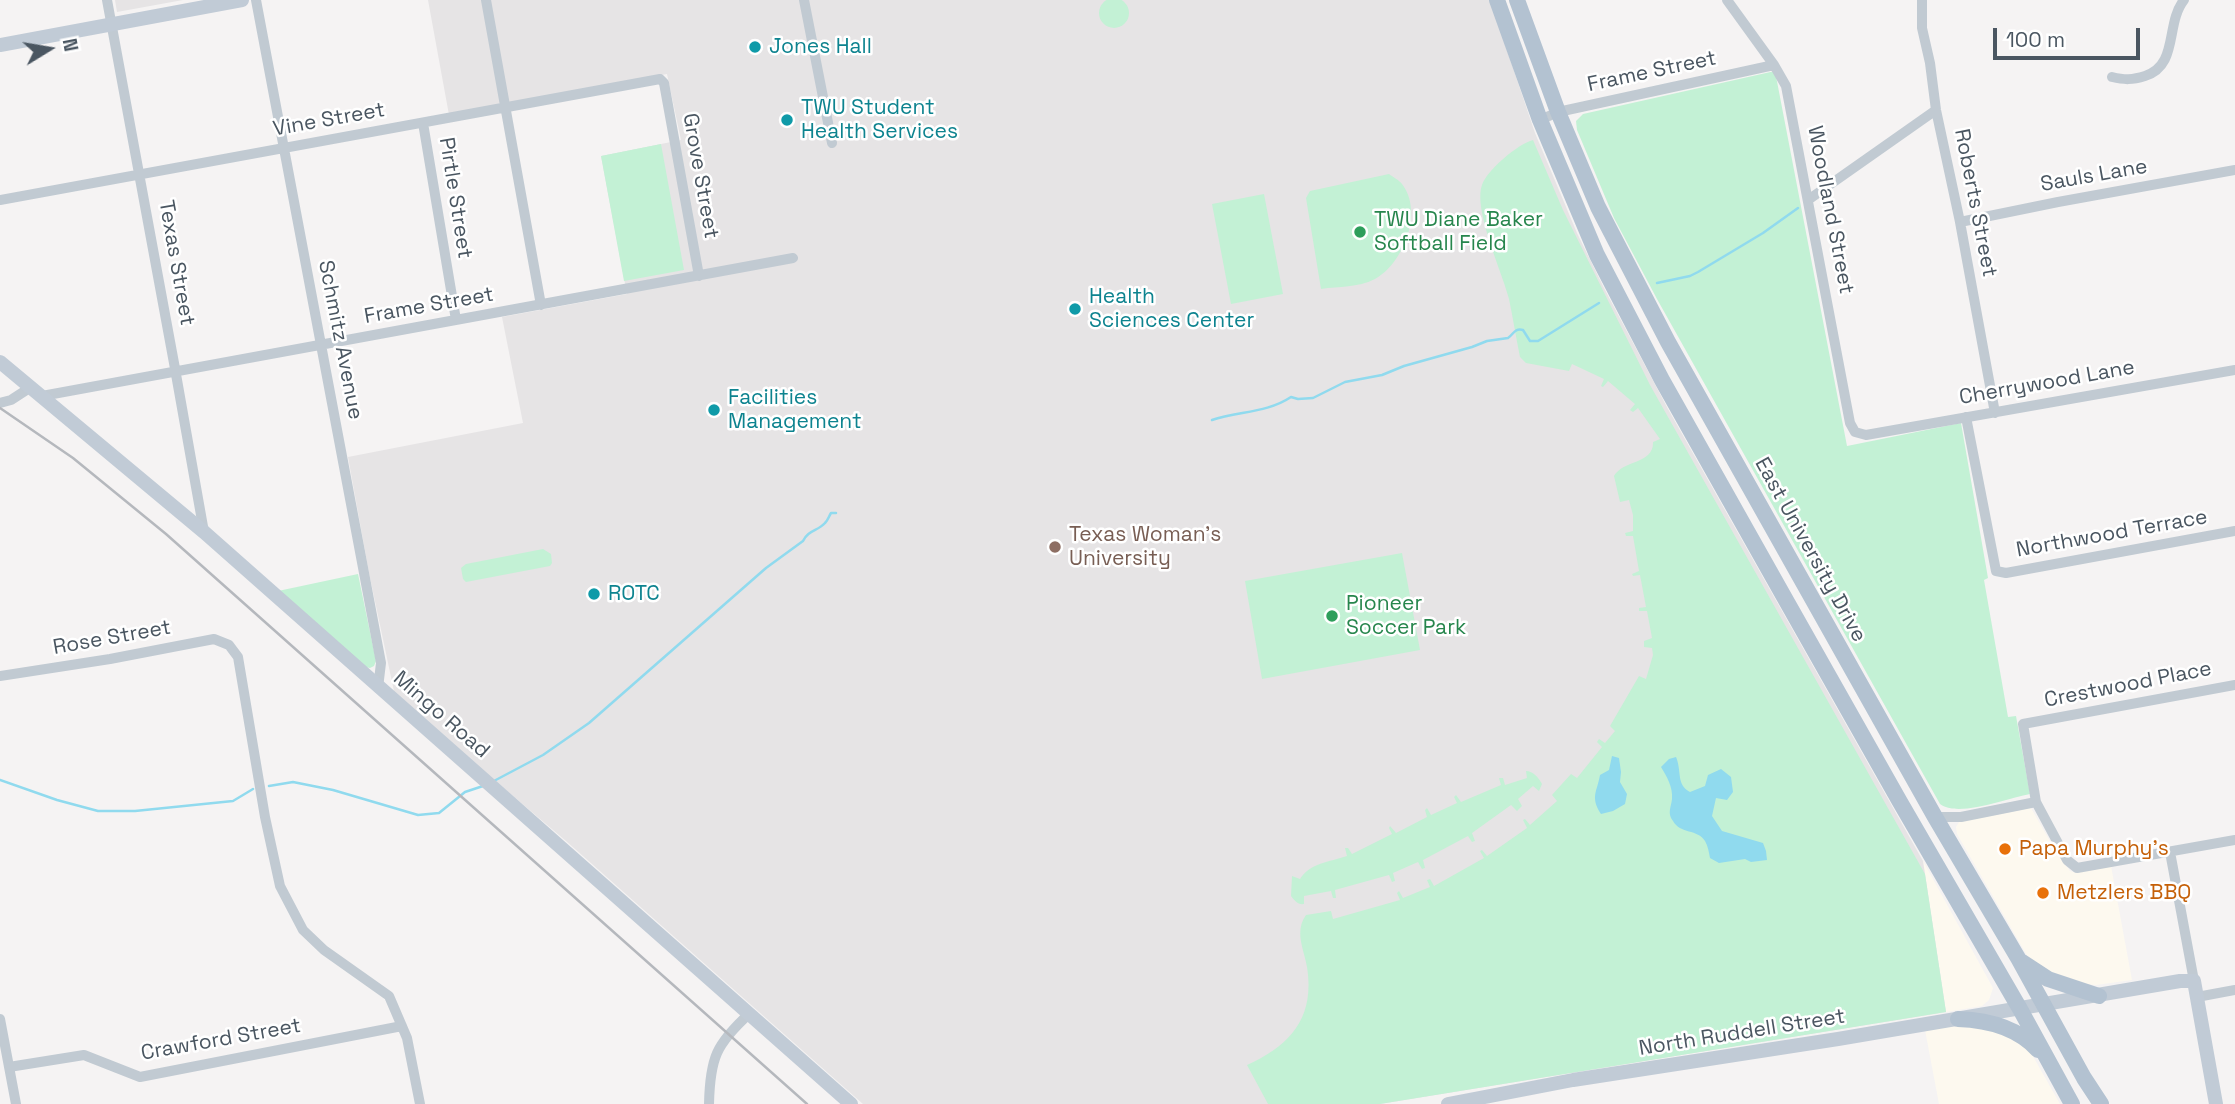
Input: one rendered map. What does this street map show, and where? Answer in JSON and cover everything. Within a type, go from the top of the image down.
[{"type":"main road","points":[[1497,0],[1540,120],[1597,255],[1662,380],[2072,1104]]},
{"type":"main road","name":"East University Drive","points":[[1517,0],[1598,207],[1668,342],[1935,817],[2101,1104]]},
{"type":"main road","points":[[2018,958],[2048,979],[2099,996]]},
{"type":"main road","points":[[1958,1019],[1985,1021],[2014,1031],[2035,1047],[2052,1067]]},
{"type":"street","name":"Texas Street","points":[[107,0],[204,533]]},
{"type":"street","points":[[0,45],[242,0]]},
{"type":"street","name":"Schmitz Avenue","points":[[256,0],[381,663],[378,688]]},
{"type":"street","points":[[486,0],[541,305]]},
{"type":"street","points":[[804,0],[832,143]]},
{"type":"street","name":"Woodland Street","points":[[1727,0],[1786,86],[1850,423],[1855,432],[1866,435]]},
{"type":"street","name":"Roberts Street","points":[[1922,0],[1922,28],[1936,110],[1960,222],[1995,413]]},
{"type":"street","points":[[2112,77],[2131,81],[2161,68],[2180,5],[2185,0]]},
{"type":"street","name":"Frame Street","points":[[1540,120],[1559,112],[1774,65]]},
{"type":"street","name":"Vine Street","points":[[0,200],[660,79],[664,83]]},
{"type":"street","name":"Grove Street","points":[[664,83],[699,276]]},
{"type":"street","points":[[1808,200],[1936,110]]},
{"type":"street","name":"Pirtle Street","points":[[423,122],[456,320]]},
{"type":"street","name":"Sauls Lane","points":[[1960,222],[2235,170]]},
{"type":"street","name":"Frame Street","points":[[0,403],[36,392],[176,372],[793,258]]},
{"type":"street","name":"Mingo Road","points":[[0,362],[204,533],[851,1104]]},
{"type":"street","name":"Cherrywood Lane","points":[[1866,435],[2235,370]]},
{"type":"street","name":"Northwood Terrace","points":[[1966,417],[1996,571],[2006,573],[2235,531]]},
{"type":"street","name":"Rose Street","points":[[0,676],[214,639],[229,645],[238,657],[265,817],[280,886],[303,930],[324,950],[389,996],[402,1026]]},
{"type":"street","name":"Crestwood Place","points":[[2036,802],[2023,724],[2235,685]]},
{"type":"street","points":[[1935,817],[1961,817],[2036,802],[2067,860],[2077,868],[2235,840]]},
{"type":"street","points":[[2170,852],[2216,1104]]},
{"type":"street","name":"North Ruddell Street","points":[[1448,1104],[1573,1080],[2044,1006],[2180,981],[2194,981]]},
{"type":"street","points":[[2197,997],[2235,990]]},
{"type":"street","points":[[709,1104],[713,1061],[727,1034],[750,1013]]},
{"type":"street","points":[[0,1019],[2,1041],[16,1104]]},
{"type":"street","points":[[402,1026],[407,1038],[420,1104]]},
{"type":"street","name":"Crawford Street","points":[[9,1067],[84,1055],[140,1077],[402,1026]]},
{"type":"shaded area","points":[[115,0],[183,0],[117,12]]},
{"type":"shaded area","name":"Texas Woman's University","points":[[428,0],[1490,0],[1535,133],[1577,233],[1604,288],[1668,409],[1923,861],[1946,1012],[1380,1104],[863,1104],[566,841],[395,696],[348,457],[523,423],[502,317],[627,294],[601,156],[681,140],[667,74],[449,115]]},
{"type":"shaded area","points":[[2031,808],[2070,871],[2076,873],[2111,866],[2132,980],[2096,985],[2062,982],[2029,959],[1957,834],[1956,827],[1959,822]]},
{"type":"shaded area","points":[[1923,861],[1993,988],[1989,1000],[1982,1006],[1946,1012]]},
{"type":"shaded area","points":[[1973,1024],[1991,1026],[2030,1051],[2060,1104],[1939,1104],[1925,1030]]},
{"type":"green space","points":[[1114,-2],[1120,-1],[1128,7],[1128,19],[1120,27],[1114,28],[1108,27],[1100,19],[1099,13],[1100,7],[1108,-1]]},
{"type":"green space","points":[[1775,71],[1847,446],[1961,423],[1988,578],[1984,580],[2008,717],[2016,716],[2030,794],[1971,808],[1948,808],[1940,804],[1657,299],[1614,218],[1577,130],[1576,121],[1583,114]]},
{"type":"green space","points":[[1533,140],[1563,210],[1650,385],[1925,874],[1946,1012],[1380,1104],[1268,1104],[1247,1065],[1276,1048],[1296,1027],[1303,1015],[1309,985],[1300,934],[1306,915],[1331,911],[1333,919],[1400,900],[1397,893],[1399,891],[1403,898],[1430,887],[1427,880],[1430,879],[1434,886],[1484,858],[1480,851],[1487,856],[1527,828],[1523,820],[1530,825],[1557,801],[1552,795],[1571,774],[1577,778],[1602,747],[1597,742],[1599,739],[1605,743],[1615,731],[1610,726],[1639,676],[1646,679],[1653,655],[1652,648],[1644,647],[1644,641],[1652,638],[1647,611],[1639,611],[1639,608],[1646,607],[1640,575],[1632,574],[1639,571],[1633,536],[1626,536],[1625,533],[1633,531],[1633,515],[1629,500],[1620,502],[1614,476],[1624,467],[1649,454],[1653,442],[1660,439],[1638,408],[1633,412],[1630,410],[1635,404],[1608,381],[1603,387],[1601,386],[1604,379],[1572,364],[1569,371],[1526,363],[1520,357],[1509,299],[1481,209],[1482,185],[1490,172],[1504,158]]},
{"type":"green space","points":[[661,144],[684,270],[624,281],[601,156]]},
{"type":"green space","name":"TWU Diane Baker Softball Field","points":[[1389,174],[1402,184],[1411,209],[1411,222],[1402,250],[1385,272],[1375,279],[1355,285],[1321,289],[1306,198],[1310,191]]},
{"type":"green space","points":[[1264,194],[1283,294],[1231,304],[1212,204]]},
{"type":"green space","points":[[543,549],[551,554],[550,566],[466,582],[463,579],[461,568],[466,564]]},
{"type":"green space","name":"Pioneer Soccer Park","points":[[1402,553],[1420,650],[1262,679],[1245,581]]},
{"type":"green space","points":[[358,574],[376,661],[370,668],[365,667],[278,591]]},
{"type":"green space","points":[[1526,771],[1541,782],[1539,791],[1533,786],[1518,799],[1522,806],[1517,811],[1511,805],[1472,833],[1475,841],[1472,842],[1468,836],[1423,860],[1425,868],[1422,869],[1418,862],[1393,873],[1395,881],[1392,882],[1389,875],[1335,890],[1336,898],[1333,898],[1331,891],[1304,896],[1302,904],[1291,896],[1292,876],[1300,879],[1315,866],[1347,856],[1345,848],[1352,854],[1392,834],[1390,826],[1396,833],[1427,817],[1427,808],[1431,815],[1457,803],[1454,797],[1456,795],[1461,802],[1501,785],[1499,778],[1503,778],[1505,785],[1527,778]]},
{"type":"water","points":[[1612,756],[1619,758],[1620,782],[1627,794],[1625,804],[1601,814],[1595,794],[1600,775],[1609,770]]},
{"type":"water","points":[[1676,757],[1681,782],[1690,792],[1705,786],[1708,775],[1721,769],[1731,777],[1733,792],[1727,800],[1716,798],[1712,816],[1722,831],[1763,843],[1767,860],[1751,862],[1745,859],[1719,863],[1710,858],[1702,837],[1676,825],[1670,813],[1671,786],[1661,767],[1669,759]]},
{"type":"waterway","points":[[1657,283],[1698,272],[1763,233],[1798,208]]},
{"type":"waterway","points":[[1212,420],[1263,409],[1291,397],[1313,398],[1345,382],[1382,375],[1487,341],[1508,338],[1518,330],[1523,330],[1530,341],[1538,341],[1599,303]]},
{"type":"waterway","points":[[492,782],[543,755],[589,723],[766,568],[822,526],[831,513],[836,513]]},
{"type":"waterway","points":[[0,780],[98,811],[135,811],[233,801],[253,789]]},
{"type":"waterway","points":[[269,786],[293,782],[333,790],[418,815],[439,813],[465,792],[483,786]]},
{"type":"railway","points":[[0,408],[73,458],[166,534],[807,1104]]},
{"type":"place","name":"Jones Hall","points":[[755,47]]},
{"type":"place","name":"TWU Student Health Services","points":[[787,120]]},
{"type":"place","name":"TWU Diane Baker Softball Field","points":[[1360,232]]},
{"type":"place","name":"Health Sciences Center","points":[[1075,309]]},
{"type":"place","name":"Facilities Management","points":[[714,410]]},
{"type":"place","name":"Texas Woman's University","points":[[1055,547]]},
{"type":"place","name":"ROTC","points":[[594,594]]},
{"type":"place","name":"Pioneer Soccer Park","points":[[1332,616]]},
{"type":"place","name":"Papa Murphy's","points":[[2005,849]]},
{"type":"place","name":"Metzlers BBQ","points":[[2043,893]]}]
